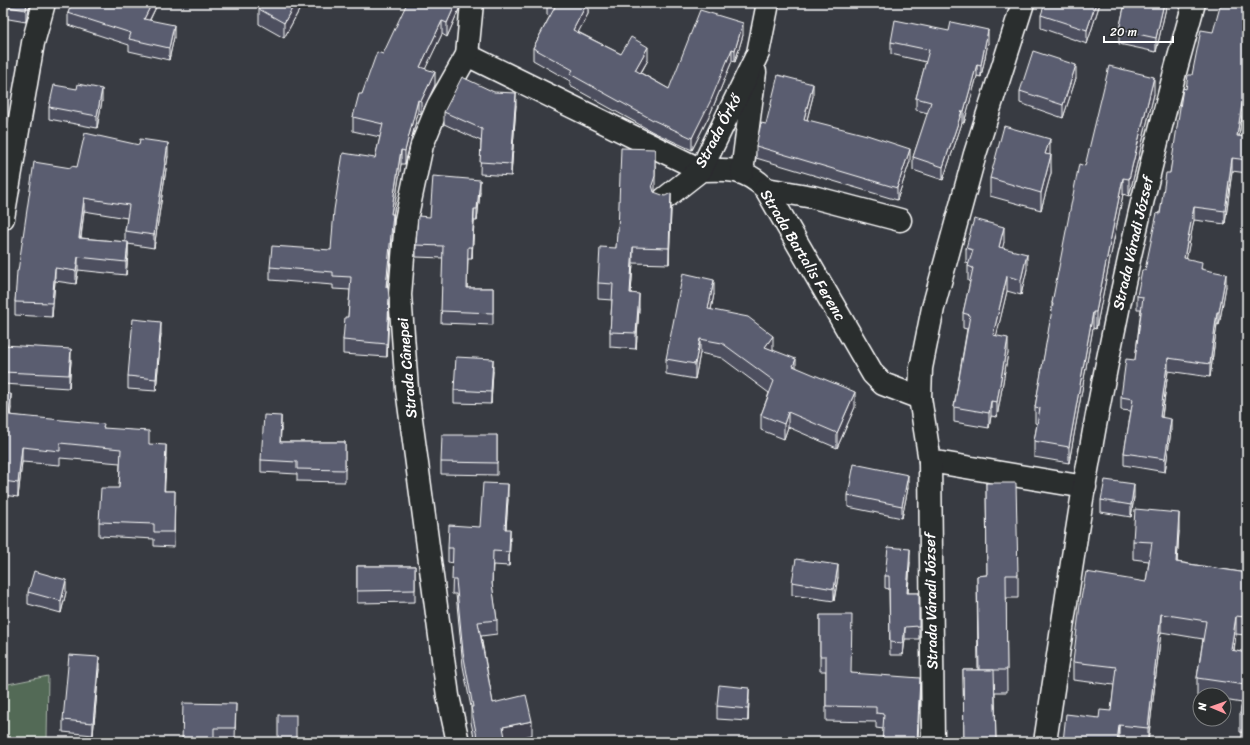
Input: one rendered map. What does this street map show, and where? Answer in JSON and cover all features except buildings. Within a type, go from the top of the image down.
[{"type":"street","points":[[3,218],[33,43],[44,3]]},
{"type":"street","name":"Strada Őrkő","points":[[742,172],[758,53],[768,3]]},
{"type":"street","name":"Strada Váradi József","points":[[933,742],[930,461],[920,398],[921,368],[933,308],[975,154],[1023,3]]},
{"type":"street","name":"Strada Váradi József","points":[[1045,742],[1084,487],[1111,342],[1152,158],[1194,3]]},
{"type":"street","name":"Strada Cânepei","points":[[458,742],[448,696],[408,397],[400,295],[406,220],[422,145],[438,106],[467,55],[470,5]]},
{"type":"street","name":"Strada Őrkő","points":[[664,199],[701,170],[758,53]]},
{"type":"street","name":"Strada Bartalis Ferenc","points":[[467,55],[701,170],[732,169],[742,172],[757,180],[766,189],[873,374],[883,384],[920,398]]},
{"type":"street","points":[[766,189],[813,197],[900,220]]},
{"type":"street","points":[[930,461],[1084,487]]},
{"type":"green space","points":[[48,676],[47,739],[136,742],[3,742],[3,685]]}]
